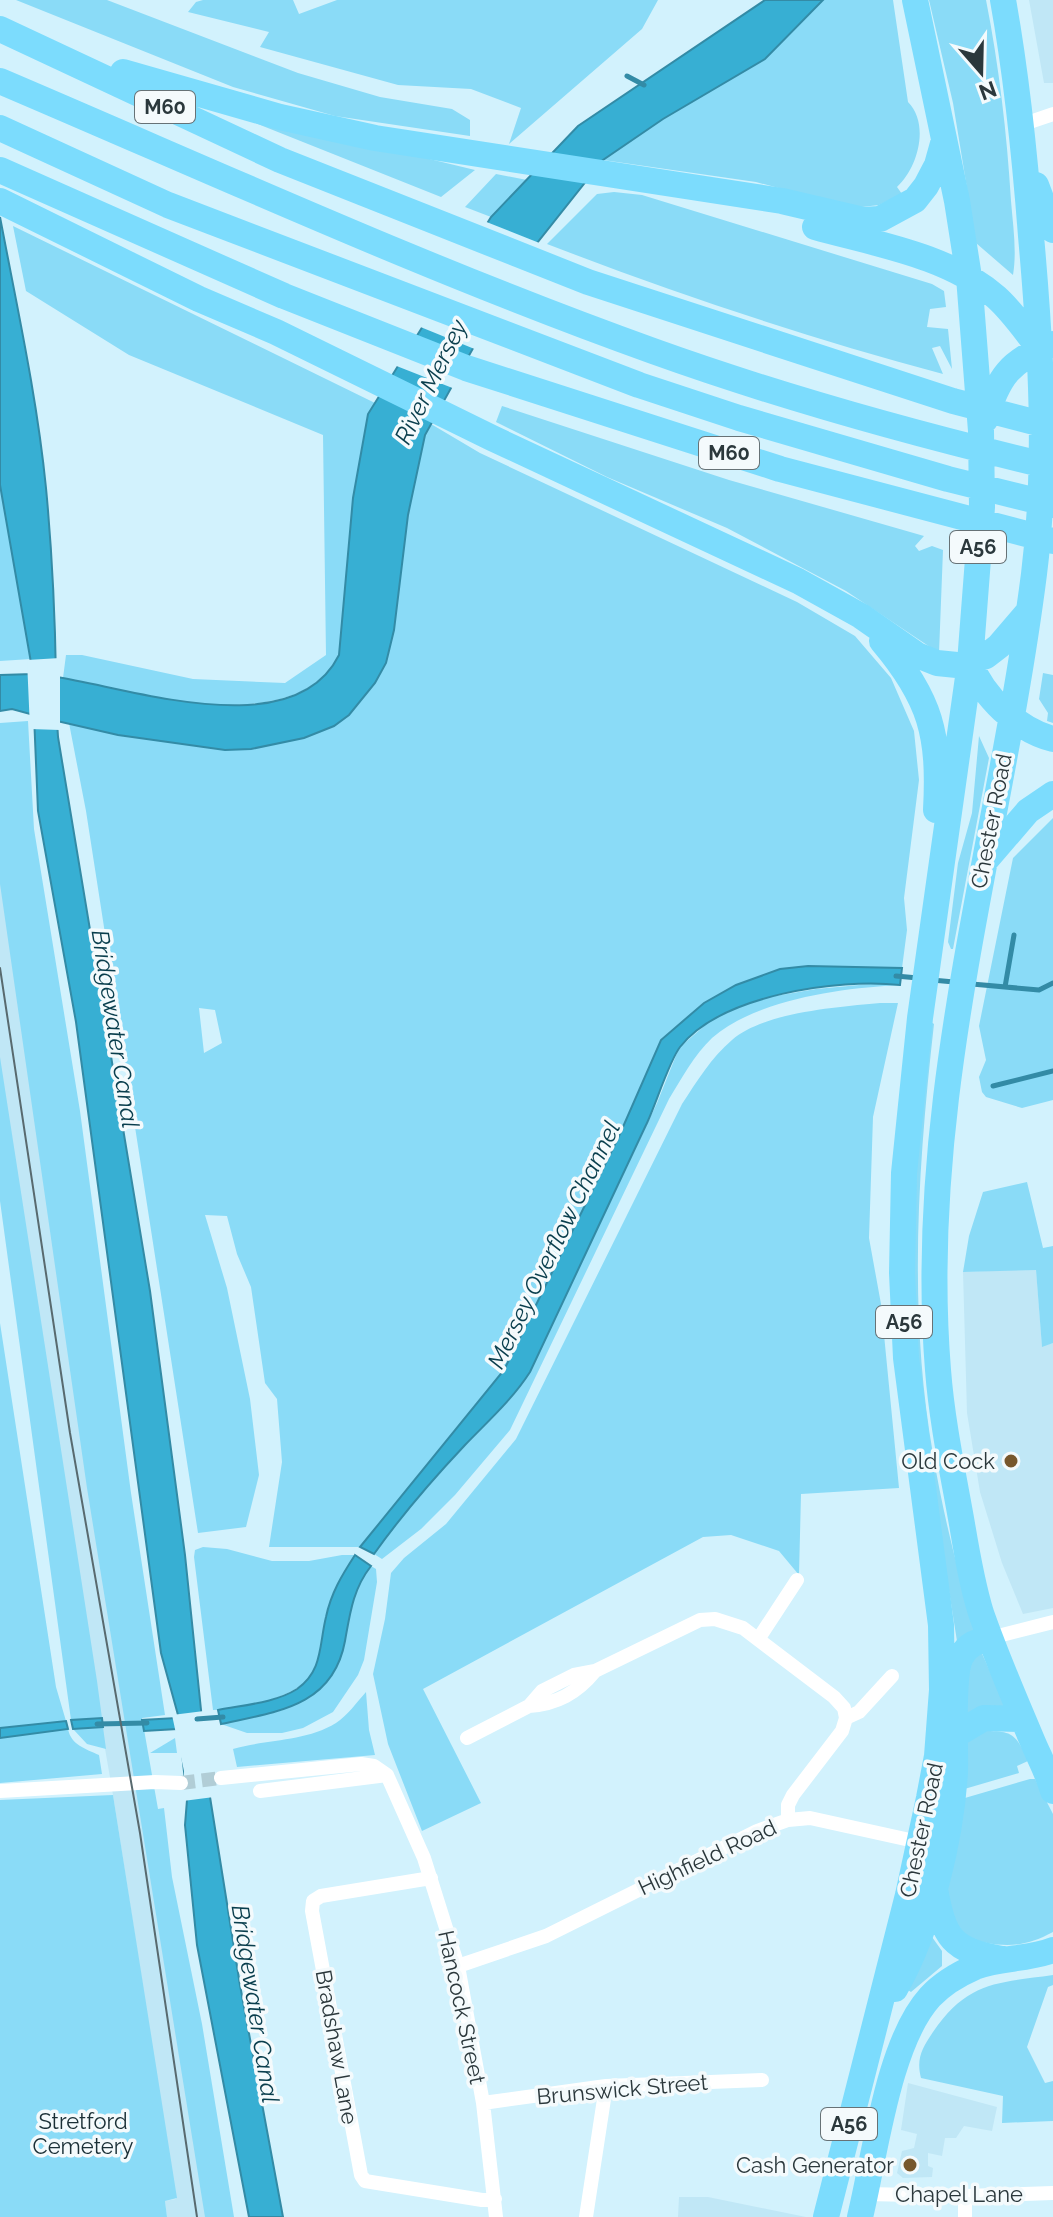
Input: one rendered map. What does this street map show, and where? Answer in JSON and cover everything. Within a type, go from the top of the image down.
[{"type":"highway","name":"Chester Road","points":[[826,2217],[908,1895],[937,1756],[942,1690],[941,1625],[906,1358],[902,1273],[904,1173],[920,1018],[970,663],[982,507],[981,431],[969,277],[945,138],[915,0]]},
{"type":"highway","name":"Chester Road","points":[[1003,0],[1021,125],[1046,347],[1041,489],[1028,612],[955,1020],[942,1124],[936,1201],[938,1368],[947,1444],[971,1577],[990,1638],[1053,1791]]},
{"type":"highway","name":"M60","points":[[0,29],[215,131],[406,211],[588,282],[953,401],[1053,427]]},
{"type":"highway","name":"M60","points":[[50,51],[280,117],[375,138],[782,201],[863,220],[880,219],[909,205],[926,186],[937,165],[945,138]]},
{"type":"highway","name":"M60","points":[[0,81],[563,318],[753,385],[950,443],[1053,467]]},
{"type":"highway","name":"M60","points":[[1,128],[168,205],[540,349],[739,418],[948,479],[1053,505]]},
{"type":"highway","points":[[1024,156],[1053,230]]},
{"type":"highway","name":"M60","points":[[658,182],[927,259],[969,277]]},
{"type":"highway","name":"M60","points":[[4,187],[515,385],[780,469],[1053,541]]},
{"type":"highway","name":"M60","points":[[4,187],[199,299],[276,332],[492,438],[798,581],[861,616],[917,655],[937,663],[970,663]]},
{"type":"highway","points":[[969,277],[997,298],[1046,347]]},
{"type":"highway","name":"A56","points":[[981,431],[994,391],[1008,369],[1046,347]]},
{"type":"highway","points":[[1028,612],[999,646],[970,663],[976,679],[987,694],[1011,716],[1037,735],[1052,738]]},
{"type":"highway","name":"M60","points":[[861,616],[919,690],[933,729],[937,756],[930,946]]},
{"type":"highway","points":[[983,863],[1043,800]]},
{"type":"highway","name":"Chester Road","points":[[872,2030],[904,1974],[935,1889],[952,1795],[957,1734],[956,1675],[941,1625]]},
{"type":"highway","points":[[956,1675],[961,1657],[970,1644],[990,1638]]},
{"type":"highway","name":"Chester Road","points":[[957,1734],[984,1718],[1023,1719]]},
{"type":"highway","name":"Chester Road","points":[[935,1889],[942,1924],[953,1941],[977,1954],[1006,1959]]},
{"type":"highway","name":"Chester Road","points":[[863,2206],[890,2084],[911,2023],[930,1997],[952,1979],[978,1966],[1053,1950]]},
{"type":"street","points":[[1021,125],[1053,114]]},
{"type":"street","points":[[759,1638],[797,1580]]},
{"type":"street","points":[[467,1738],[529,1706],[542,1691],[574,1675],[595,1671],[700,1620],[715,1619],[729,1622],[759,1638],[841,1703],[846,1718]]},
{"type":"street","points":[[990,1638],[1053,1622]]},
{"type":"street","name":"Highfield Road","points":[[458,1966],[546,1936],[757,1831],[788,1820],[788,1805],[793,1795],[842,1731],[846,1718],[863,1708],[892,1676]]},
{"type":"street","points":[[221,1778],[333,1766],[381,1770]]},
{"type":"street","points":[[260,1791],[381,1770]]},
{"type":"street","name":"Hancock Street","points":[[381,1770],[417,1839],[458,1966],[483,2103],[496,2217]]},
{"type":"street","points":[[0,1791],[181,1783]]},
{"type":"street","points":[[788,1820],[821,1819],[919,1842]]},
{"type":"street","name":"Bradshaw Lane","points":[[431,1878],[321,1896],[313,1901],[312,1911],[351,2125],[361,2175],[365,2181],[482,2200],[495,2199]]},
{"type":"street","name":"Brunswick Street","points":[[483,2103],[606,2086],[762,2080]]},
{"type":"street","points":[[586,2217],[606,2086]]},
{"type":"street","name":"Chapel Lane","points":[[863,2206],[965,2196],[1053,2193]]},
{"type":"street","points":[[965,2196],[965,2217]]},
{"type":"shaded area","points":[[1029,0],[1053,0],[1053,83],[1044,83]]},
{"type":"shaded area","points":[[0,770],[47,1032],[142,1720],[220,2217],[167,2217],[165,2201],[176,2199],[113,1795],[66,1521],[0,1066]]},
{"type":"shaded area","points":[[1036,1269],[1042,1346],[1053,1343],[1053,1608],[1023,1614],[1002,1563],[980,1492],[967,1413],[963,1272]]},
{"type":"shaded area","points":[[908,2083],[997,2107],[992,2131],[964,2126],[956,2138],[945,2138],[942,2156],[928,2153],[928,2166],[933,2168],[932,2177],[903,2178],[897,2173],[902,2151],[914,2148],[917,2134],[901,2130]]},
{"type":"shaded area","points":[[679,2197],[708,2197],[806,2217],[678,2217]]},
{"type":"green space","points":[[16,0],[107,0],[298,73],[380,97],[452,109],[470,120],[470,136],[335,116],[233,87]]},
{"type":"green space","points":[[293,0],[299,14],[337,0],[658,0],[642,29],[509,144],[521,108],[471,89],[398,85],[260,47],[269,32],[188,12],[196,2]]},
{"type":"green space","points":[[823,0],[893,0],[908,102],[915,111],[920,134],[916,158],[897,187],[902,194],[879,205],[853,208],[756,182],[603,160],[663,119],[765,59]]},
{"type":"green space","points":[[929,0],[986,0],[1005,125],[1014,238],[1013,275],[976,243],[953,103]]},
{"type":"green space","points":[[215,107],[475,170],[441,197]]},
{"type":"green space","points":[[496,174],[527,180],[491,217],[465,207]]},
{"type":"green space","points":[[597,194],[642,195],[932,284],[944,291],[946,307],[930,309],[927,327],[948,329],[952,369],[940,346],[932,348],[943,374],[743,314],[547,244]]},
{"type":"green space","points":[[13,226],[375,403],[368,414],[339,655],[318,681],[289,696],[252,704],[212,704],[130,693],[63,678],[66,655],[82,655],[193,679],[285,683],[326,655],[323,435],[129,355],[26,291]]},
{"type":"green space","points":[[502,406],[729,480],[924,536],[915,546],[919,551],[932,546],[943,550],[939,653],[846,591],[727,528],[607,477],[496,422]]},
{"type":"green space","points":[[431,424],[480,453],[797,602],[855,636],[891,678],[914,731],[919,780],[904,898],[907,930],[902,968],[808,966],[736,985],[704,1003],[661,1040],[619,1136],[504,1370],[360,1547],[269,1547],[282,1462],[277,1399],[265,1383],[251,1287],[237,1254],[227,1216],[205,1215],[227,1288],[250,1399],[259,1475],[246,1527],[198,1533],[86,811],[69,723],[118,735],[225,750],[251,749],[304,738],[394,630],[408,515],[425,435]],"holes":[[[199,1008],[215,1010],[222,1043],[204,1053]]]},
{"type":"green space","points":[[0,485],[31,659],[0,661]]},
{"type":"green space","points":[[1043,673],[1053,675],[1053,723],[1047,721],[1048,713],[1039,699]]},
{"type":"green space","points":[[28,721],[34,829],[80,1111],[131,1493],[165,1715],[142,1718],[158,1809],[164,1808],[172,1877],[202,2024],[234,2217],[205,2217],[87,1488],[0,884],[0,723]]},
{"type":"green space","points":[[979,736],[989,758],[951,949],[948,942],[958,863],[972,813]]},
{"type":"green space","points":[[1053,818],[1053,1100],[1022,1108],[986,1097],[982,1092],[979,1077],[986,1060],[979,1026],[1013,858]]},
{"type":"green space","points":[[881,983],[900,985],[827,993],[776,1005],[752,1014],[712,1038],[669,1099],[510,1430],[455,1495],[421,1529],[382,1559],[374,1554],[429,1485],[530,1372],[657,1103],[679,1048],[711,1020],[758,999],[816,989]]},
{"type":"green space","points":[[898,1003],[873,1117],[869,1238],[881,1304],[899,1488],[801,1494],[799,1575],[779,1551],[731,1535],[703,1537],[423,1689],[481,1803],[422,1831],[388,1744],[373,1674],[391,1573],[404,1558],[446,1524],[516,1439],[682,1104],[717,1054],[746,1031],[782,1017]]},
{"type":"green space","points":[[931,1022],[934,1024],[918,1239],[920,1346],[937,1476],[975,1631],[957,1641],[927,1452],[913,1302],[914,1185]]},
{"type":"green space","points":[[0,1057],[102,1718],[71,1720],[0,1201]]},
{"type":"green space","points":[[1027,1182],[1043,1248],[1053,1246],[1053,1343],[1042,1347],[1036,1270],[963,1272],[969,1236],[983,1192]]},
{"type":"green space","points":[[0,1323],[56,1687],[66,1721],[0,1728]]},
{"type":"green space","points":[[203,1547],[227,1549],[272,1561],[309,1561],[355,1555],[331,1600],[318,1666],[300,1686],[256,1704],[213,1710],[194,1557],[195,1550]]},
{"type":"green space","points":[[371,1566],[376,1569],[377,1582],[364,1660],[358,1675],[333,1712],[303,1728],[282,1733],[247,1733],[221,1724],[283,1710],[344,1646],[358,1583]]},
{"type":"green space","points":[[979,1647],[1006,1707],[965,1715],[966,1661]]},
{"type":"green space","points":[[366,1692],[369,1730],[375,1755],[237,1767],[233,1749],[299,1737],[324,1729],[344,1717]]},
{"type":"green space","points":[[103,1727],[106,1749],[87,1744],[73,1729]]},
{"type":"green space","points":[[68,1729],[76,1743],[99,1755],[102,1774],[0,1783],[0,1738]]},
{"type":"green space","points":[[979,1731],[1011,1735],[1028,1761],[1017,1766],[1019,1773],[961,1790],[964,1743]]},
{"type":"green space","points":[[175,1738],[177,1753],[150,1753]]},
{"type":"green space","points":[[1035,1779],[1053,1814],[1053,1932],[1030,1942],[1009,1945],[963,1937],[944,1900],[958,1800]]},
{"type":"green space","name":"Stretford Cemetery","points":[[113,1795],[177,2198],[165,2201],[167,2217],[0,2217],[0,1800]]},
{"type":"green space","points":[[927,1930],[942,1951],[942,1966],[911,1992],[908,1990]]},
{"type":"green space","points":[[1053,1975],[1053,1985],[1048,1987],[1027,2047],[1045,2083],[1053,2081],[1053,2121],[1002,2123],[1003,2096],[921,2078],[919,2065],[923,2049],[946,2015],[959,2003],[985,1987]]},
{"type":"water","name":"River Mersey","points":[[765,0],[823,0],[765,59],[663,119],[603,160],[518,267],[425,435],[408,515],[394,630],[386,663],[375,683],[349,715],[334,726],[304,738],[251,749],[225,750],[118,735],[57,721],[150,1291],[185,1555],[210,1797],[240,1985],[283,2217],[249,2217],[197,1945],[178,1715],[161,1653],[76,1022],[38,811],[34,715],[12,709],[0,711],[0,675],[33,674],[0,485],[0,217],[42,454],[52,559],[56,677],[209,704],[249,705],[286,698],[317,683],[339,655],[353,498],[368,414],[491,217],[578,126]]},
{"type":"water","points":[[808,966],[902,968],[900,985],[845,984],[782,994],[751,1003],[723,1014],[699,1029],[680,1047],[530,1372],[429,1485],[374,1554],[360,1547],[504,1370],[619,1136],[661,1040],[704,1003],[736,985],[780,969]]},
{"type":"water","points":[[355,1555],[371,1566],[356,1592],[338,1663],[328,1680],[299,1703],[221,1724],[218,1710],[279,1697],[297,1689],[312,1674],[319,1657],[331,1600]]},
{"type":"water","points":[[102,1718],[103,1727],[73,1729],[71,1720]]},
{"type":"water","points":[[176,1718],[177,1729],[144,1731],[142,1720]]},
{"type":"water","points":[[66,1721],[68,1729],[0,1738],[0,1728]]},
{"type":"pier","points":[[484,221],[542,244],[522,269],[477,350],[418,326]]},
{"type":"pier","points":[[411,337],[472,359],[455,389],[394,365]]},
{"type":"pier","points":[[60,658],[60,730],[30,729],[27,660]]},
{"type":"pier","points":[[204,1711],[214,1797],[183,1801],[184,1771],[172,1715]]},
{"type":"waterway","points":[[627,76],[644,85]]},
{"type":"waterway","points":[[1005,987],[1014,935]]},
{"type":"waterway","name":"Mersey Overflow Channel","points":[[896,976],[918,978]]},
{"type":"waterway","name":"Mersey Overflow Channel","points":[[932,980],[954,982]]},
{"type":"waterway","name":"Mersey Overflow Channel","points":[[972,984],[1039,990],[1053,983]]},
{"type":"waterway","points":[[993,1086],[1053,1071]]},
{"type":"waterway","name":"Mersey Overflow Channel","points":[[197,1719],[223,1717]]},
{"type":"waterway","name":"Mersey Overflow Channel","points":[[97,1724],[147,1723]]},
{"type":"tunnel","points":[[181,1783],[221,1778]]},
{"type":"tram line","points":[[0,968],[70,1433],[140,1833],[197,2217]]},
{"type":"place","name":"Old Cock","points":[[1011,1461]]},
{"type":"place","name":"Cash Generator","points":[[910,2165]]},
{"type":"water label","name":"Bridgewater Canal","points":[[115,1029]]},
{"type":"water label","name":"Bridgewater Canal","points":[[255,2004]]}]
